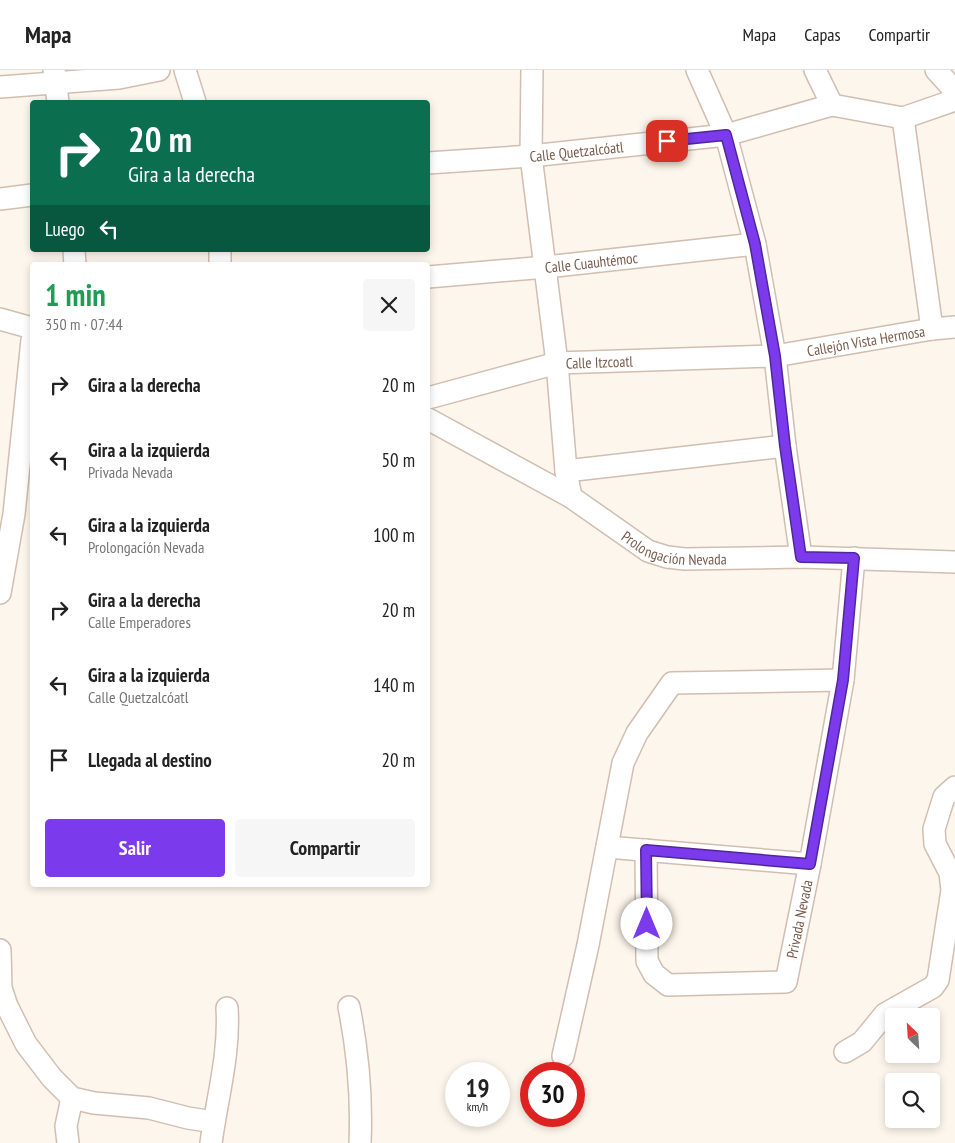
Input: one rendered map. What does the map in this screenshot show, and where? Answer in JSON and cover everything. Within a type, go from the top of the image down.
[{"type":"street","points":[[0,87],[56,85],[119,78],[159,70]]},
{"type":"street","points":[[185,70],[193,100]]},
{"type":"street","points":[[532,70],[531,156],[546,267],[557,363],[566,471],[571,497]]},
{"type":"street","points":[[697,70],[726,135],[755,244],[775,356],[785,446],[801,557]]},
{"type":"street","points":[[815,70],[832,105],[903,118],[955,100]]},
{"type":"street","points":[[936,70],[955,91]]},
{"type":"street","name":"Calle Quetzalcóatl","points":[[430,163],[531,156],[726,135],[832,105]]},
{"type":"street","points":[[903,118],[932,329]]},
{"type":"street","points":[[0,199],[30,195]]},
{"type":"street","name":"Calle Cuauhtémoc","points":[[430,277],[546,267],[755,244]]},
{"type":"street","points":[[0,318],[30,327]]},
{"type":"street","name":"Callejón Vista Hermosa","points":[[775,356],[932,329],[955,327]]},
{"type":"street","name":"Calle Itzcoatl","points":[[430,397],[557,363],[775,356]]},
{"type":"street","points":[[0,593],[14,514],[30,359]]},
{"type":"street","name":"Prolongación Nevada","points":[[430,420],[571,497],[648,551],[667,557],[685,559],[801,557],[955,562]]},
{"type":"street","points":[[566,471],[785,446]]},
{"type":"street","name":"Privada Nevada","points":[[646,850],[647,961],[654,974],[668,984],[786,982],[810,864],[843,680],[854,558]]},
{"type":"street","points":[[563,1056],[588,945],[623,763],[637,733],[672,683],[843,680]]},
{"type":"street","points":[[845,1052],[862,1042],[886,1014],[933,987],[938,980],[952,890],[950,873],[935,844],[934,829],[944,797],[955,787]]},
{"type":"street","points":[[607,847],[810,864]]},
{"type":"street","points":[[0,950],[1,988],[7,1006],[26,1044],[52,1078],[72,1098],[94,1104],[149,1108],[188,1118],[214,1122]]},
{"type":"street","points":[[349,1007],[355,1036],[360,1085],[360,1143]]},
{"type":"street","points":[[212,1143],[214,1122],[227,1056],[227,1008]]},
{"type":"street","points":[[68,1143],[66,1126],[72,1098]]},
{"type":"route","points":[[647,924],[646,850],[810,864],[843,680],[854,558],[801,557],[785,446],[775,356],[755,244],[726,135],[667,141]]}]
